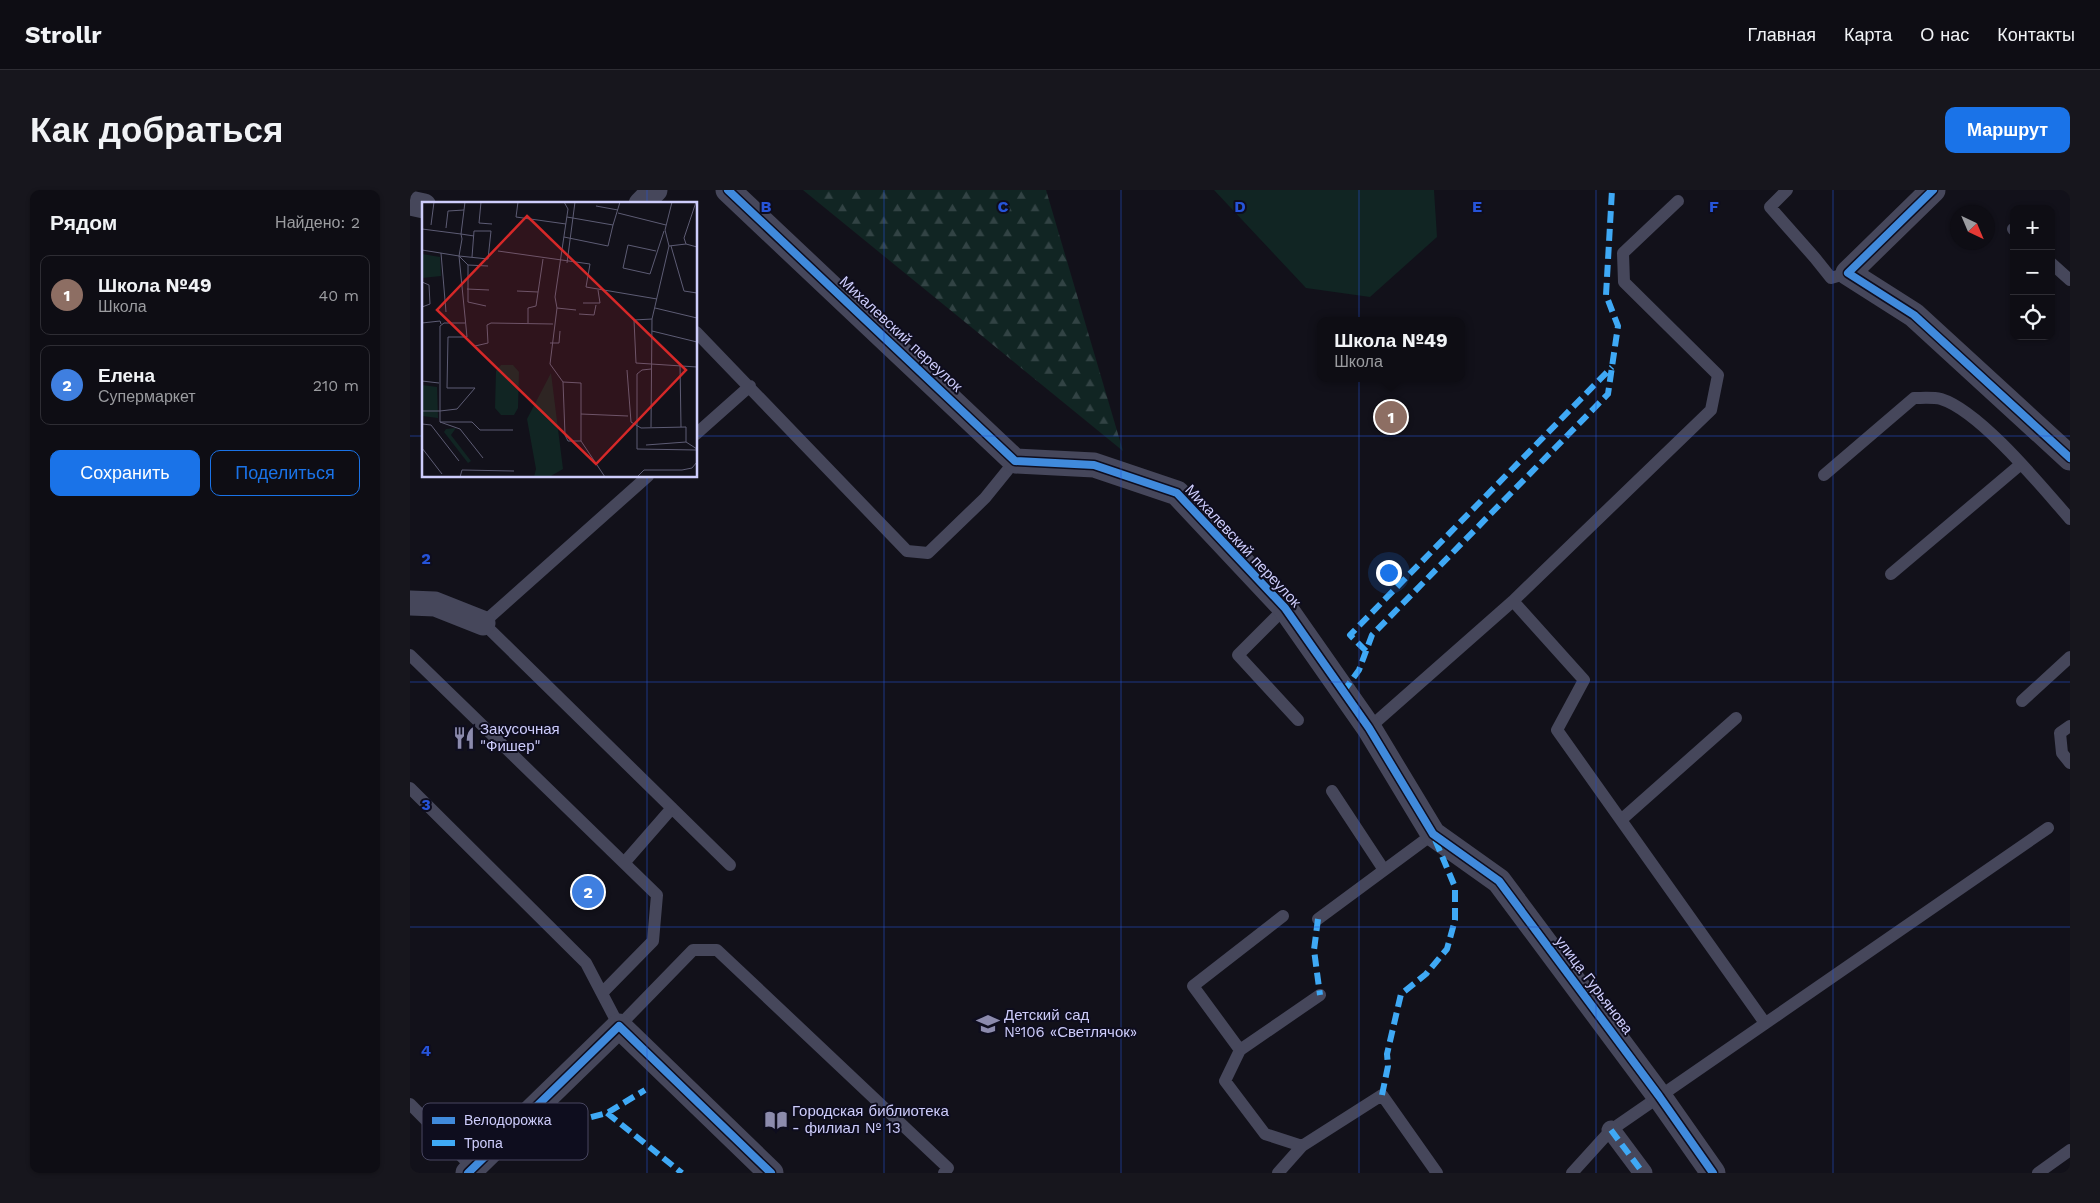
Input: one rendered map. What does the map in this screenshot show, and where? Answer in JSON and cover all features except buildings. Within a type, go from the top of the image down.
[{"type":"street","points":[[643,202],[655,190]]},
{"type":"street","name":"Михалевский переулок","points":[[728,190],[1015,460],[1094,465],[1177,493],[1285,608],[1369,728],[1433,834]]},
{"type":"street","points":[[1932,190],[1848,273],[1914,316],[2070,458]]},
{"type":"street","points":[[410,603],[435,604],[484,622]]},
{"type":"street","name":"улица Гурьянова","points":[[1433,834],[1499,881],[1659,1096],[1713,1173]]},
{"type":"street","points":[[540,1103],[619,1026],[771,1173]]},
{"type":"street","points":[[1611,1130],[1643,1173]]},
{"type":"street","points":[[471,1171],[482,1160]]},
{"type":"lane","points":[[1787,190],[1770,207],[1816,258],[1831,278],[1848,273]]},
{"type":"lane","points":[[1369,728],[1513,601],[1711,410],[1718,375],[1624,282],[1623,252],[1678,201]]},
{"type":"lane","points":[[2055,267],[2070,280]]},
{"type":"lane","points":[[698,334],[907,551],[928,553],[985,498],[1015,460]]},
{"type":"lane","points":[[698,432],[750,386]]},
{"type":"lane","points":[[1824,475],[1914,398],[1941,399],[1969,415],[2022,464],[2070,519]]},
{"type":"lane","points":[[1891,574],[2022,464]]},
{"type":"lane","points":[[646,478],[484,622],[730,865]]},
{"type":"lane","points":[[1513,601],[1584,680],[1557,730],[1765,1023]]},
{"type":"lane","points":[[1285,608],[1238,655],[1298,720]]},
{"type":"lane","points":[[410,656],[657,895],[653,941],[602,993]]},
{"type":"lane","points":[[2022,701],[2070,658]]},
{"type":"lane","points":[[1621,820],[1736,718]]},
{"type":"lane","points":[[2070,726],[2060,733],[2062,752],[2070,763]]},
{"type":"lane","points":[[410,788],[586,963],[619,1026],[693,950],[717,950],[948,1168],[944,1173]]},
{"type":"lane","points":[[1332,791],[1384,870]]},
{"type":"lane","points":[[624,863],[672,808]]},
{"type":"lane","points":[[1572,1173],[1611,1130],[2048,828]]},
{"type":"lane","points":[[1318,919],[1433,834]]},
{"type":"lane","points":[[1240,1050],[1192,986],[1283,916]]},
{"type":"lane","points":[[1302,1146],[1265,1134],[1225,1081],[1240,1050],[1320,994]]},
{"type":"lane","points":[[1278,1173],[1302,1146],[1382,1095],[1437,1173]]},
{"type":"lane","points":[[410,1104],[422,1117]]},
{"type":"lane","points":[[2038,1173],[2070,1150]]},
{"type":"lane","points":[[461,1160],[471,1171]]},
{"type":"green space","points":[[803,190],[1046,190],[1123,451]]},
{"type":"green space","points":[[1214,190],[1434,190],[1437,237],[1370,297],[1306,288]]},
{"type":"marked path","points":[[1343,692],[1359,670],[1372,635],[1608,394],[1618,326],[1606,295],[1612,190]]},
{"type":"marked path","points":[[1366,651],[1350,635],[1612,367]]},
{"type":"marked path","points":[[1382,1095],[1388,1066],[1387,1054],[1401,994],[1426,974],[1447,949],[1455,920],[1455,887],[1434,837]]},
{"type":"marked path","points":[[1318,919],[1314,950],[1320,995]]},
{"type":"marked path","points":[[588,1118],[607,1113],[645,1090]]},
{"type":"marked path","points":[[607,1113],[682,1173]]},
{"type":"marked path","points":[[1611,1130],[1643,1173]]},
{"type":"cycle path","points":[[728,190],[1015,461],[1094,465],[1177,493],[1285,608],[1369,728],[1433,834],[1499,881],[1659,1096],[1713,1173]]},
{"type":"cycle path","points":[[1933,190],[1848,273],[1914,315],[2070,458]]},
{"type":"cycle path","points":[[540,1103],[619,1026],[771,1173]]},
{"type":"cycle path","points":[[468,1173],[481,1160]]},
{"type":"place","name":"Школа №49","points":[[1391,417]]},
{"type":"place","name":"Закусочная \"Фишер\"","points":[[464,738]]},
{"type":"place","name":"Елена","points":[[588,892]]},
{"type":"place","name":"Детский сад №106 «Светлячок»","points":[[988,1024]]},
{"type":"place","name":"Городская библиотека - филиал № 13","points":[[776,1120]]}]
